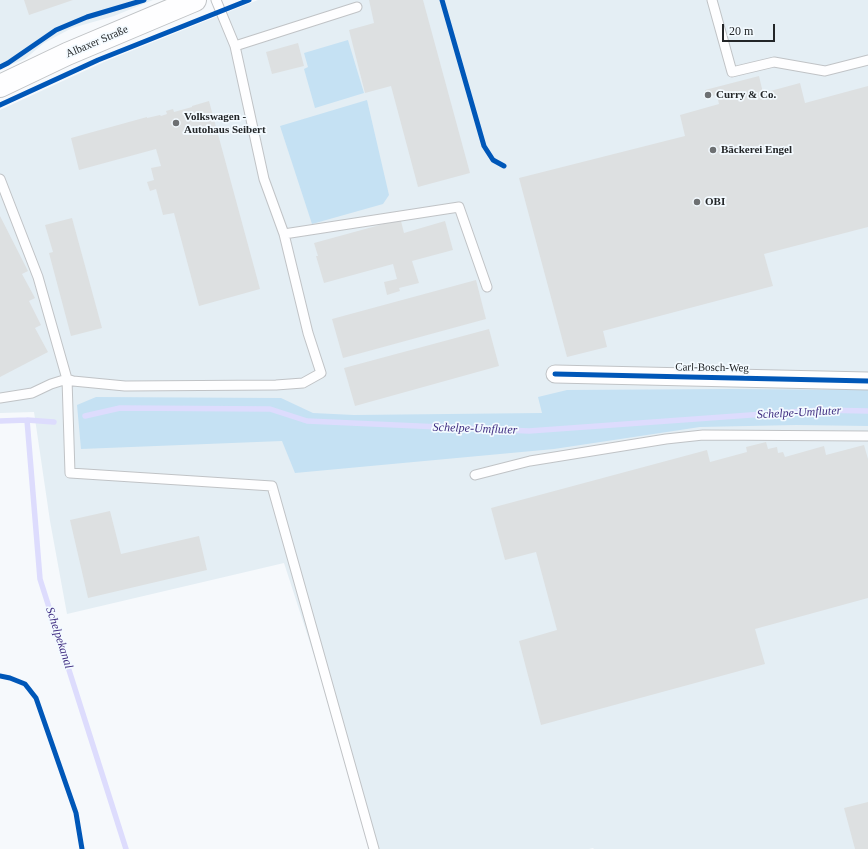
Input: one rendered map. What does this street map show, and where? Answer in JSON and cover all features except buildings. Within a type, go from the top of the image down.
[{"type":"main road","name":"Albaxer Straße","points":[[0,86],[67,54],[195,0]]},
{"type":"street","name":"Carl-Bosch-Weg","points":[[555,374],[868,381]]},
{"type":"lane","points":[[0,398],[32,393],[50,384],[67,379],[125,386],[276,385],[303,383],[321,373],[308,333],[284,234],[264,179],[235,46],[216,0]]},
{"type":"lane","points":[[712,0],[732,72],[774,62],[824,70],[868,60]]},
{"type":"lane","points":[[235,46],[357,7]]},
{"type":"lane","points":[[0,179],[38,277],[67,379],[70,472],[272,486],[374,849]]},
{"type":"lane","points":[[284,234],[459,207],[487,287]]},
{"type":"lane","points":[[476,475],[530,461],[666,439],[703,435],[868,436]]},
{"type":"shaded area","points":[[0,0],[153,0],[114,16],[72,28],[44,43],[25,59],[0,69]]},
{"type":"shaded area","points":[[258,0],[868,0],[868,849],[377,849],[284,563],[67,614],[50,521],[34,412],[0,413],[0,110],[106,61]]},
{"type":"shaded area","points":[[348,40],[364,93],[315,108],[304,69],[308,67],[304,53]]},
{"type":"shaded area","points":[[367,100],[389,195],[383,204],[312,224],[280,126]]},
{"type":"shaded area","points":[[567,390],[868,390],[868,426],[796,425],[700,427],[554,449],[295,473],[282,441],[81,449],[77,405],[96,397],[281,398],[313,413],[354,415],[542,413],[538,397]]},
{"type":"waterway","name":"Schelpe-Umfluter","points":[[85,416],[120,408],[270,409],[307,421],[529,431],[820,410],[868,411]]},
{"type":"waterway","name":"Schelpekanal","points":[[27,420],[40,579],[126,849]]},
{"type":"waterway","name":"Schelpekanal","points":[[0,421],[27,420],[54,422]]},
{"type":"cycle path","points":[[0,67],[56,30],[87,17],[144,0]]},
{"type":"cycle path","points":[[0,105],[98,60],[249,0]]},
{"type":"cycle path","points":[[442,0],[484,146],[493,160],[504,166]]},
{"type":"cycle path","points":[[555,374],[868,381]]},
{"type":"cycle path","points":[[0,676],[25,684],[36,698],[76,813],[82,849]]},
{"type":"place","name":"Curry & Co.","points":[[708,95]]},
{"type":"place","name":"Volkswagen - Autohaus Seibert","points":[[176,123]]},
{"type":"place","name":"Bäckerei Engel","points":[[713,150]]},
{"type":"place","name":"OBI","points":[[697,202]]}]
